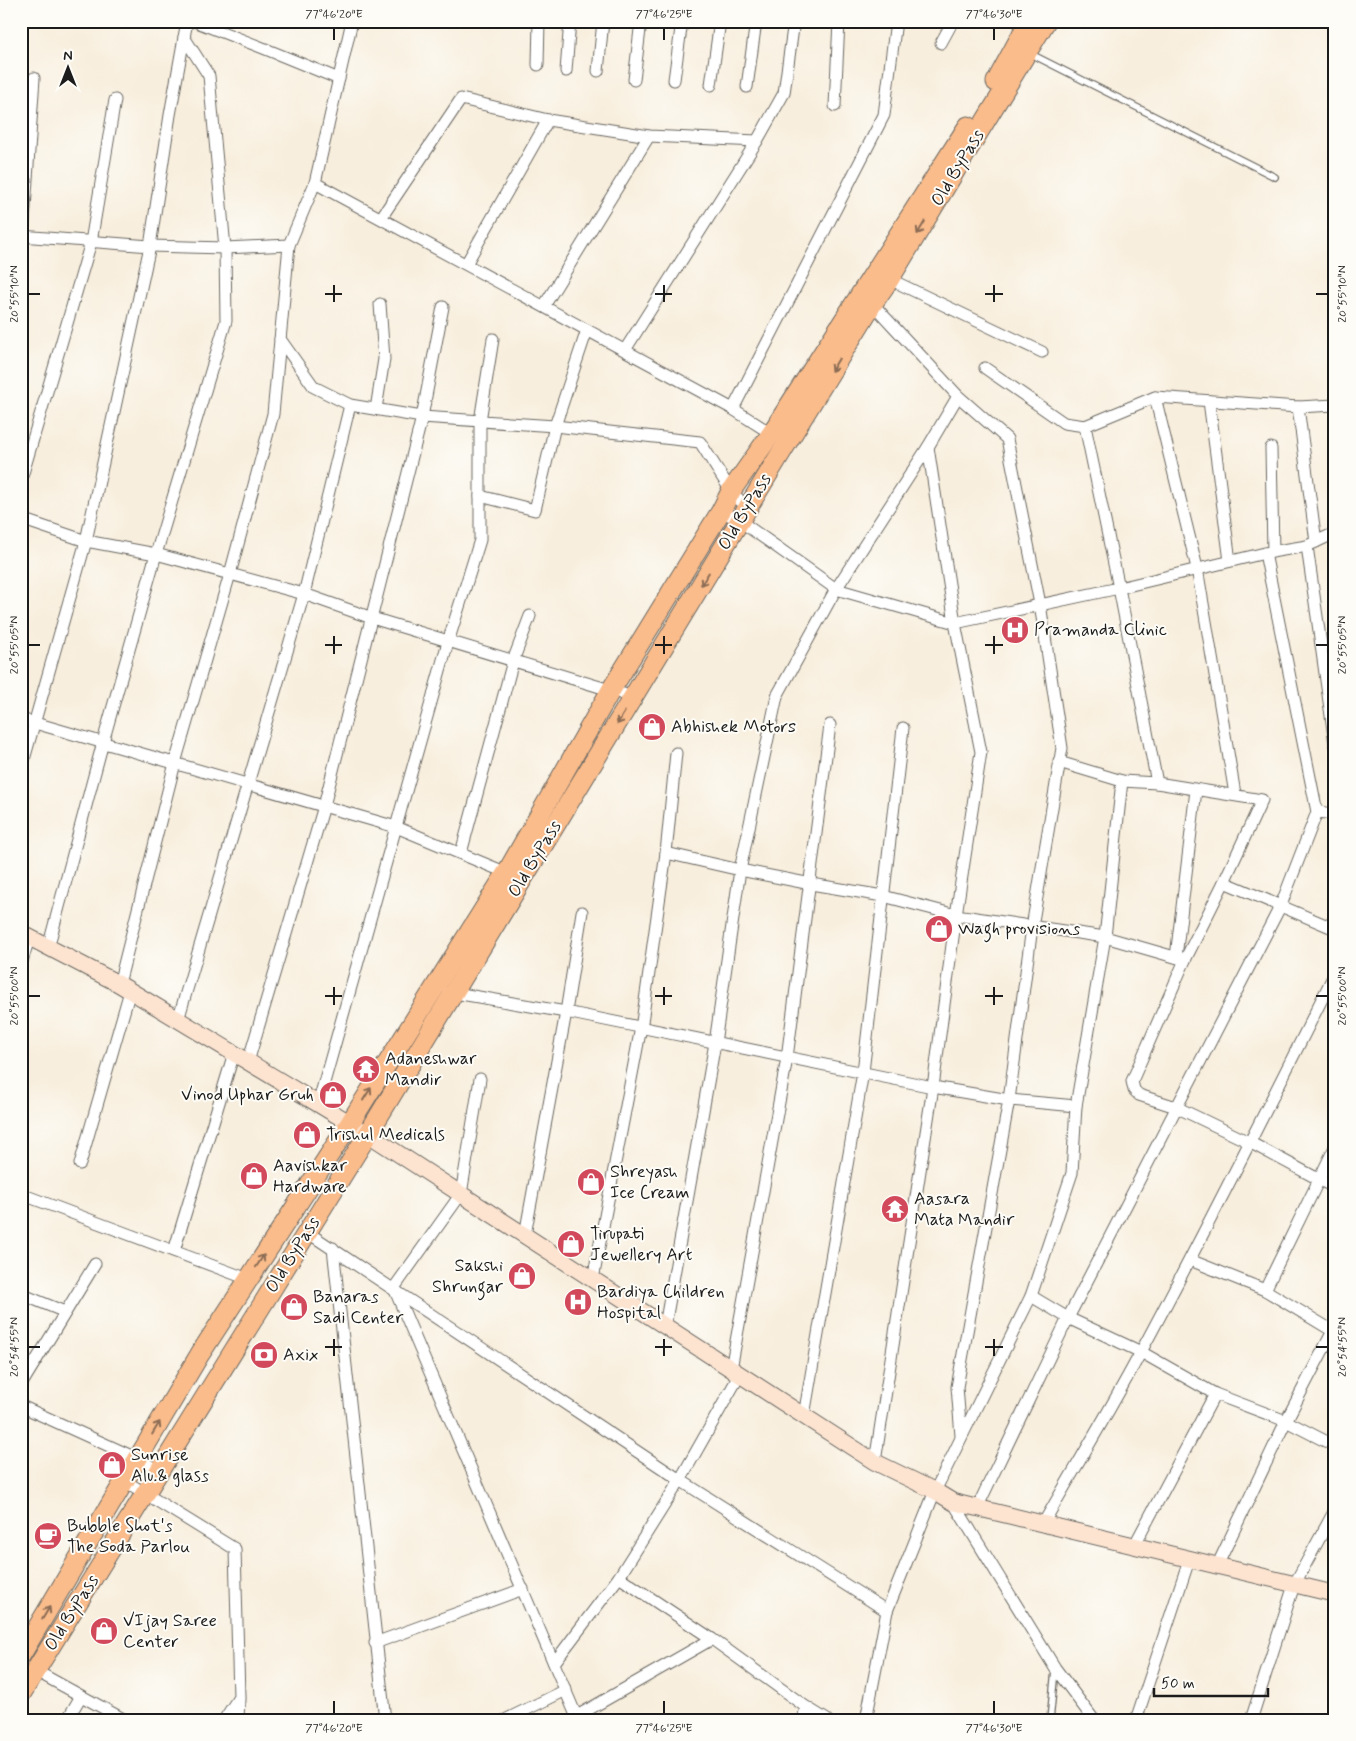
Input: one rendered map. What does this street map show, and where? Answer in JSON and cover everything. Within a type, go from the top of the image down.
[{"type":"main road","name":"Old ByPass","points":[[1022,49],[1029,21]]},
{"type":"main road","name":"Old ByPass","points":[[21,1655],[200,1354],[350,1123],[434,988],[514,876],[634,697],[744,515],[779,439],[882,276],[994,86],[1046,21]]},
{"type":"main road","name":"Old ByPass","points":[[21,1694],[308,1232],[453,994],[611,690],[721,511],[731,491],[779,439]]},
{"type":"main road","points":[[25,935],[124,988],[350,1123],[875,1462],[935,1490],[953,1502],[1335,1594]]},
{"type":"street","points":[[21,770],[86,540],[150,246],[170,115],[187,21]]},
{"type":"street","points":[[194,21],[339,79]]},
{"type":"street","points":[[80,1164],[124,988],[175,763],[230,574],[273,414],[289,245],[315,183],[352,21]]},
{"type":"street","points":[[538,65],[540,21]]},
{"type":"street","points":[[566,71],[570,21]]},
{"type":"street","points":[[598,71],[604,21]]},
{"type":"street","points":[[634,80],[641,21]]},
{"type":"street","points":[[674,80],[682,21]]},
{"type":"street","points":[[711,85],[720,21]]},
{"type":"street","points":[[747,87],[756,21]]},
{"type":"street","points":[[625,350],[757,141],[784,93],[794,21]]},
{"type":"street","points":[[834,106],[839,21]]},
{"type":"street","points":[[733,409],[884,115],[896,21]]},
{"type":"street","points":[[941,43],[954,21]]},
{"type":"street","points":[[48,948],[156,554],[226,321],[225,248],[209,76],[184,37]]},
{"type":"street","points":[[34,78],[22,238],[150,246],[225,248],[289,245]]},
{"type":"street","points":[[381,218],[462,99],[548,120],[649,136],[757,141]]},
{"type":"street","points":[[21,480],[91,242],[115,100]]},
{"type":"street","points":[[466,264],[548,120]]},
{"type":"street","points":[[544,306],[649,136]]},
{"type":"street","points":[[315,183],[733,409],[779,439]]},
{"type":"street","points":[[882,276],[1042,352]]},
{"type":"street","points":[[867,298],[958,396],[1007,439],[1040,604],[1062,748],[1032,927],[1009,1100],[957,1387],[960,1436]]},
{"type":"street","points":[[376,409],[384,359],[380,304]]},
{"type":"street","points":[[174,1251],[241,1057],[324,806],[422,417],[443,307]]},
{"type":"street","points":[[480,496],[535,510],[555,426],[587,330]]},
{"type":"street","points":[[280,339],[314,387],[350,405],[422,417],[555,426],[700,442],[744,515],[836,589],[954,623],[1311,544],[1335,533]]},
{"type":"street","points":[[318,1104],[448,642],[480,540],[480,421],[493,340]]},
{"type":"street","points":[[985,368],[1064,423],[1085,426],[1155,397],[1298,407],[1335,405]]},
{"type":"street","points":[[665,1326],[715,1043],[740,870],[777,696],[836,589],[928,448],[958,396]]},
{"type":"street","points":[[1155,397],[1197,568],[1235,794]]},
{"type":"street","points":[[1209,401],[1230,561]]},
{"type":"street","points":[[178,1020],[304,594],[350,405]]},
{"type":"street","points":[[1298,407],[1311,544],[1335,744]]},
{"type":"street","points":[[1085,426],[1157,783]]},
{"type":"street","points":[[875,1462],[933,1087],[956,915],[981,752],[954,623],[928,448]]},
{"type":"street","points":[[977,1508],[1068,1318],[1281,905],[1318,812],[1269,552],[1271,448]]},
{"type":"street","points":[[721,511],[744,515]]},
{"type":"street","points":[[21,519],[86,540],[156,554],[304,594],[448,642],[634,697]]},
{"type":"street","points":[[461,853],[513,661],[530,616]]},
{"type":"street","points":[[21,718],[396,827],[514,876]]},
{"type":"street","points":[[554,1663],[620,1576],[680,1480],[736,1371],[788,1058],[830,725]]},
{"type":"street","points":[[804,1416],[863,1072],[904,728]]},
{"type":"street","points":[[593,1279],[640,1028],[666,853],[676,754]]},
{"type":"street","points":[[1059,762],[1122,781],[1157,783],[1235,794],[1262,800],[1224,882],[1181,958],[1132,1081],[1134,1090],[1139,1095],[1176,1107],[1251,1143],[1335,1188]]},
{"type":"street","points":[[866,1720],[887,1611],[935,1490],[960,1436],[1031,1296],[1072,1173],[1076,1106],[1105,937],[1122,781]]},
{"type":"street","points":[[1181,958],[1196,790]]},
{"type":"street","points":[[1318,812],[1335,814]]},
{"type":"street","points":[[666,853],[740,870],[883,896],[956,915],[1105,937],[1181,958]]},
{"type":"street","points":[[1224,882],[1335,929]]},
{"type":"street","points":[[525,1235],[566,1012],[582,912]]},
{"type":"street","points":[[21,964],[25,935]]},
{"type":"street","points":[[1044,1524],[1141,1352],[1190,1260],[1251,1143],[1335,973]]},
{"type":"street","points":[[434,988],[453,994],[566,1012],[933,1087],[1009,1100],[1076,1106]]},
{"type":"street","points":[[394,1288],[462,1194],[480,1078]]},
{"type":"street","points":[[1265,1290],[1335,1147]]},
{"type":"street","points":[[21,1194],[248,1279]]},
{"type":"street","points":[[308,1232],[680,1480],[887,1611]]},
{"type":"street","points":[[333,1248],[384,1720]]},
{"type":"street","points":[[1190,1260],[1265,1290],[1334,1329],[1286,1422],[1217,1566]]},
{"type":"street","points":[[21,1385],[94,1264]]},
{"type":"street","points":[[394,1288],[578,1718],[712,1639]]},
{"type":"street","points":[[21,1294],[65,1312]]},
{"type":"street","points":[[1031,1296],[1068,1318],[1141,1352],[1214,1394],[1286,1422],[1335,1446]]},
{"type":"street","points":[[1134,1546],[1214,1394]]},
{"type":"street","points":[[21,1406],[138,1459],[159,1471]]},
{"type":"street","points":[[125,1481],[235,1549],[240,1697],[238,1720]]},
{"type":"street","points":[[953,1502],[1055,1668],[1094,1720]]},
{"type":"street","points":[[1251,1720],[1294,1585],[1335,1510]]},
{"type":"street","points":[[1136,1720],[1189,1560]]},
{"type":"street","points":[[620,1576],[827,1720]]},
{"type":"street","points":[[375,1643],[522,1589]]},
{"type":"street","points":[[36,1671],[125,1720]]},
{"type":"street","points":[[505,1720],[566,1690]]},
{"type":"street","points":[[67,1720],[81,1696]]},
{"type":"street","points":[[224,1720],[240,1697]]},
{"type":"street","points":[[803,1720],[806,1707]]},
{"type":"lane","points":[[1022,49],[1275,177]]},
{"type":"lane","points":[[1050,1720],[1055,1668]]},
{"type":"place","name":"Pramanda Clinic","points":[[1015,630]]},
{"type":"place","name":"Abhishek Motors","points":[[652,727]]},
{"type":"place","name":"Wagh provisions","points":[[939,929]]},
{"type":"place","name":"Adaneshwar Mandir","points":[[366,1069]]},
{"type":"place","name":"Vinod Uphar Gruh","points":[[333,1095]]},
{"type":"place","name":"Trishul Medicals","points":[[307,1135]]},
{"type":"place","name":"Aavishkar Hardware","points":[[254,1176]]},
{"type":"place","name":"Shreyash Ice Cream","points":[[591,1182]]},
{"type":"place","name":"Aasara Mata Mandir","points":[[895,1209]]},
{"type":"place","name":"Tirupati Jewellery Art","points":[[571,1244]]},
{"type":"place","name":"Sakshi Shrungar","points":[[522,1276]]},
{"type":"place","name":"Bardiya Children Hospital","points":[[578,1302]]},
{"type":"place","name":"Banaras Sadi Center","points":[[294,1307]]},
{"type":"place","name":"Axix","points":[[264,1355]]},
{"type":"place","name":"Sunrise Alu.& glass","points":[[112,1465]]},
{"type":"place","name":"Bubble Shot's The Soda Parlou","points":[[48,1536]]},
{"type":"place","name":"VIjay Saree Center","points":[[104,1631]]}]
